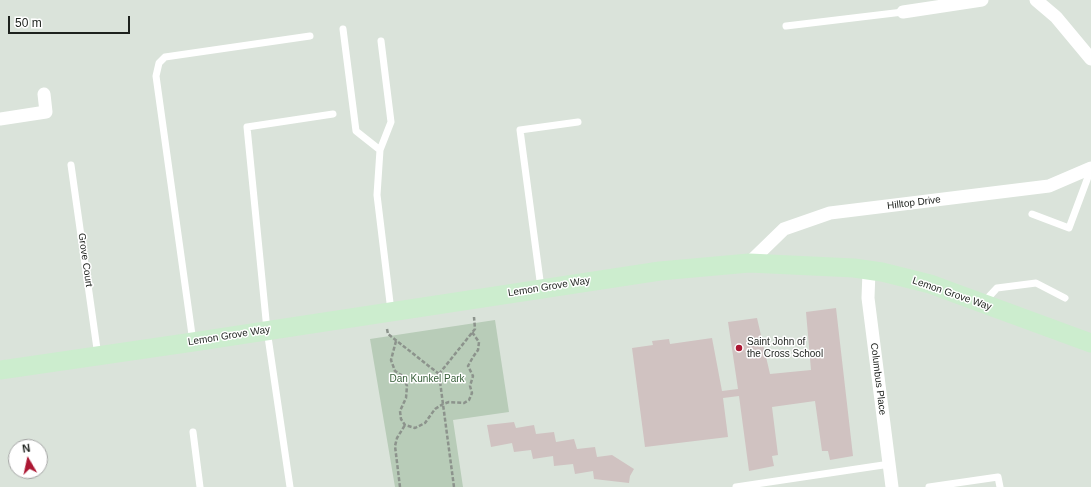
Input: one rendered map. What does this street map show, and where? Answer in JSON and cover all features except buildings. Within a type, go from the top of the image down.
[{"type":"main road","name":"Lemon Grove Way","points":[[0,370],[193,342],[541,288],[660,271],[749,263],[854,268],[882,272],[930,284],[1091,344]]},
{"type":"street","points":[[902,12],[982,0]]},
{"type":"street","points":[[1036,0],[1056,17],[1091,59]]},
{"type":"street","points":[[0,119],[46,112],[44,94]]},
{"type":"street","name":"Hilltop Drive","points":[[749,263],[784,229],[830,213],[1049,186],[1091,169]]},
{"type":"street","name":"Columbus Place","points":[[869,271],[868,298],[892,487]]},
{"type":"lane","points":[[786,26],[902,12]]},
{"type":"lane","points":[[343,29],[356,131],[380,150]]},
{"type":"lane","points":[[193,342],[156,76],[159,63],[165,57],[310,36]]},
{"type":"lane","points":[[381,41],[391,122],[380,150],[377,195],[387,312]]},
{"type":"lane","points":[[290,487],[267,330],[247,126],[333,114]]},
{"type":"lane","points":[[541,288],[520,130],[578,122]]},
{"type":"lane","name":"Grove Court","points":[[71,165],[98,356]]},
{"type":"lane","points":[[1032,214],[1069,228],[1091,169]]},
{"type":"lane","points":[[982,303],[997,288],[1036,283],[1065,298]]},
{"type":"lane","points":[[193,432],[200,487]]},
{"type":"lane","points":[[736,487],[890,464]]},
{"type":"lane","points":[[929,487],[998,477],[1000,487]]},
{"type":"path","points":[[438,374],[475,329],[471,299]]},
{"type":"path","points":[[387,312],[388,334],[438,374],[454,487]]},
{"type":"path","points":[[396,341],[391,360],[395,371],[403,376],[407,386],[406,398],[400,411],[401,420],[405,425],[416,428],[425,423],[434,410],[443,404],[448,402],[464,403],[469,400],[472,394],[470,386],[473,376],[468,366],[478,350],[479,342],[472,332]]},
{"type":"path","points":[[400,487],[395,446],[397,438],[405,425]]},
{"type":"green space","name":"Dan Kunkel Park","points":[[495,320],[509,412],[453,420],[463,487],[395,487],[370,339]]},
{"type":"place","name":"Saint John of the Cross School","points":[[739,348]]}]
